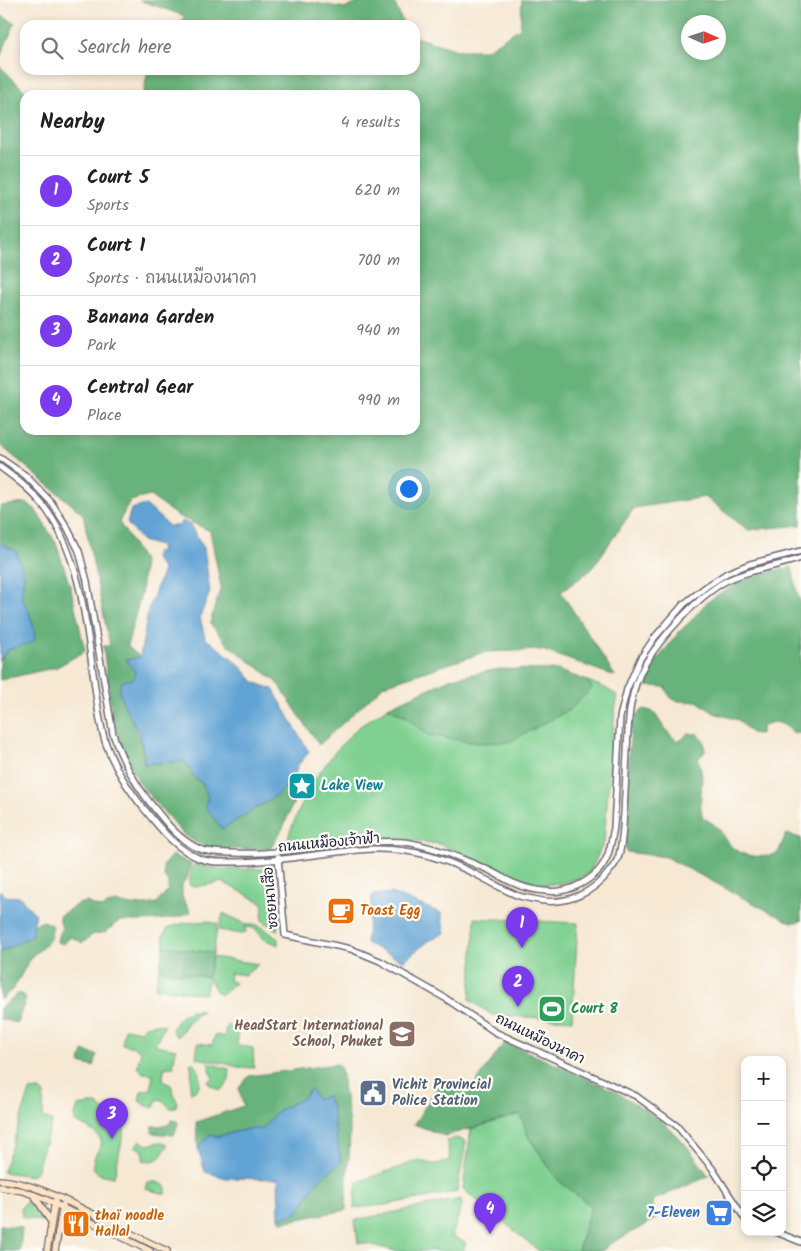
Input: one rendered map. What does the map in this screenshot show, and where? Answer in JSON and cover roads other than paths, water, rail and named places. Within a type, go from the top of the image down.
[{"type":"main road","points":[[0,1180],[26,1184],[64,1200],[166,1251]]},
{"type":"main road","points":[[0,1187],[34,1195],[150,1251]]},
{"type":"main road","points":[[34,1195],[51,1222]]},
{"type":"main road","points":[[47,1251],[56,1197]]},
{"type":"main road","points":[[56,1251],[64,1200]]},
{"type":"main road","points":[[58,1233],[76,1220],[90,1221]]},
{"type":"street","name":"ถนนเหมืองเจ้าฟ้า","points":[[0,458],[25,476],[51,502],[79,551],[87,581],[113,734],[118,751],[126,768],[147,801],[185,841],[201,850],[249,854],[382,841],[410,843],[450,853],[487,869],[516,885],[538,890],[559,892],[572,888],[598,872],[607,858],[614,827],[620,717],[627,689],[640,659],[655,637],[684,604],[727,573],[750,564],[801,551]]},
{"type":"street","name":"ถนนเหมืองเจ้าฟ้า","points":[[0,468],[20,482],[49,513],[70,555],[83,605],[96,694],[105,739],[112,759],[145,811],[168,838],[182,850],[203,860],[219,862],[248,862],[375,849],[413,851],[444,860],[516,895],[539,901],[571,899],[590,891],[605,878],[616,862],[620,852],[623,828],[628,724],[631,701],[644,666],[661,642],[687,612],[709,592],[727,581],[754,571],[801,558]]},
{"type":"street","points":[[70,555],[79,551]]},
{"type":"street","name":"ซอยนาเสือ","points":[[279,851],[278,859],[285,935]]},
{"type":"street","points":[[248,862],[249,854]]},
{"type":"street","name":"ถนนเหมืองนาคา","points":[[285,935],[351,949],[380,961],[446,998],[495,1032],[636,1096],[677,1126],[712,1168],[741,1213]]},
{"type":"street","points":[[786,1236],[801,1242]]},
{"type":"water","points":[[146,505],[169,526],[178,526],[183,521],[190,525],[204,548],[210,592],[200,617],[205,638],[238,663],[254,682],[273,689],[309,752],[298,765],[295,773],[300,777],[292,785],[285,787],[277,795],[222,829],[205,806],[208,797],[203,784],[195,778],[184,761],[144,764],[144,753],[139,733],[124,705],[119,691],[122,681],[133,679],[136,673],[126,660],[140,657],[148,611],[163,570],[154,557],[156,552],[161,552],[160,546],[142,541],[127,523],[131,509]]},
{"type":"water","points":[[0,543],[16,551],[24,576],[21,596],[34,628],[35,641],[8,650],[0,660]]},
{"type":"water","points":[[0,890],[6,896],[20,897],[36,915],[31,936],[0,952]]},
{"type":"water","points":[[391,893],[441,913],[445,933],[429,941],[403,961],[366,943],[372,895]]},
{"type":"water","points":[[311,1089],[317,1100],[327,1096],[331,1105],[341,1162],[317,1181],[298,1213],[279,1218],[278,1179],[226,1178],[205,1172],[198,1148],[210,1134],[216,1137],[252,1128],[262,1130],[277,1111],[301,1099]]},
{"type":"place","name":"Lake View","points":[[302,786]]},
{"type":"place","name":"Toast Egg","points":[[341,911]]},
{"type":"place","name":"Court 5","points":[[522,948]]},
{"type":"place","name":"Court 1","points":[[518,1007]]},
{"type":"place","name":"Court 8","points":[[552,1009]]},
{"type":"place","name":"HeadStart International School, Phuket","points":[[402,1034]]},
{"type":"place","name":"Vichit Provincial Police Station","points":[[373,1093]]},
{"type":"place","name":"Banana Garden","points":[[112,1139]]},
{"type":"place","name":"7-Eleven","points":[[719,1213]]},
{"type":"place","name":"thaï noodle Hallal","points":[[76,1224]]},
{"type":"place","name":"Central Gear","points":[[490,1234]]}]
